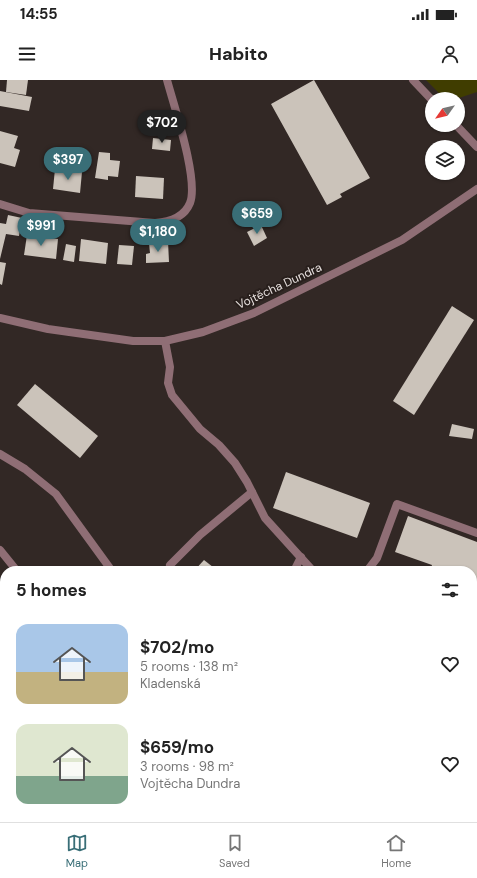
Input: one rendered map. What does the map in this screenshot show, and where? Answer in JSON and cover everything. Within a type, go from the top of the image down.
[{"type":"street","points":[[0,204],[29,213],[155,224],[170,222],[182,214],[190,204],[192,190],[187,158],[167,80]]},
{"type":"street","points":[[413,80],[425,93]]},
{"type":"street","points":[[463,132],[477,147]]},
{"type":"street","name":"Vojtěcha Dundra","points":[[0,318],[48,329],[133,341],[165,341],[203,332],[254,313],[402,240],[477,189]]},
{"type":"street","points":[[165,341],[170,367],[168,383],[172,395],[200,429],[235,463],[265,518],[309,566]]},
{"type":"street","points":[[0,454],[25,469],[56,494],[108,566]]},
{"type":"street","points":[[170,565],[200,535],[252,492]]},
{"type":"street","points":[[371,566],[377,558],[397,504],[477,533]]},
{"type":"street","points":[[0,550],[13,566]]},
{"type":"street","points":[[296,566],[301,557]]},
{"type":"shaded area","points":[[426,80],[477,80],[477,92],[465,96],[465,92],[438,92]]},
{"type":"building","points":[[7,80],[28,80],[26,95],[6,92]]},
{"type":"building","points":[[314,80],[370,178],[340,194],[342,197],[327,205],[271,104]]},
{"type":"building","points":[[0,91],[32,97],[29,111],[0,106]]},
{"type":"building","points":[[0,131],[18,136],[14,148],[20,150],[15,167],[0,163]]},
{"type":"building","points":[[153,138],[171,140],[170,151],[152,149]]},
{"type":"building","points":[[99,152],[110,153],[110,160],[120,161],[118,177],[108,176],[108,180],[95,178]]},
{"type":"building","points":[[55,169],[82,172],[80,193],[53,189]]},
{"type":"building","points":[[136,176],[164,178],[163,199],[135,197]]},
{"type":"building","points":[[8,215],[22,218],[19,236],[6,234],[0,259],[0,223],[6,224]]},
{"type":"building","points":[[261,225],[267,238],[254,246],[247,232]]},
{"type":"building","points":[[27,235],[58,239],[56,259],[24,255]]},
{"type":"building","points":[[81,239],[108,243],[106,264],[79,261]]},
{"type":"building","points":[[168,241],[169,262],[146,263],[146,254],[150,253],[149,243]]},
{"type":"building","points":[[66,244],[76,246],[74,262],[63,260]]},
{"type":"building","points":[[119,245],[134,246],[132,265],[117,264]]},
{"type":"building","points":[[0,262],[6,263],[2,285],[0,284]]},
{"type":"building","points":[[452,306],[474,320],[414,415],[393,401]]},
{"type":"building","points":[[35,384],[98,436],[80,458],[17,405]]},
{"type":"building","points":[[452,424],[474,429],[472,439],[449,436]]},
{"type":"building","points":[[286,472],[370,503],[357,538],[273,508]]},
{"type":"building","points":[[408,516],[477,542],[477,566],[432,566],[395,552]]},
{"type":"building","points":[[204,560],[212,566],[199,566]]}]
